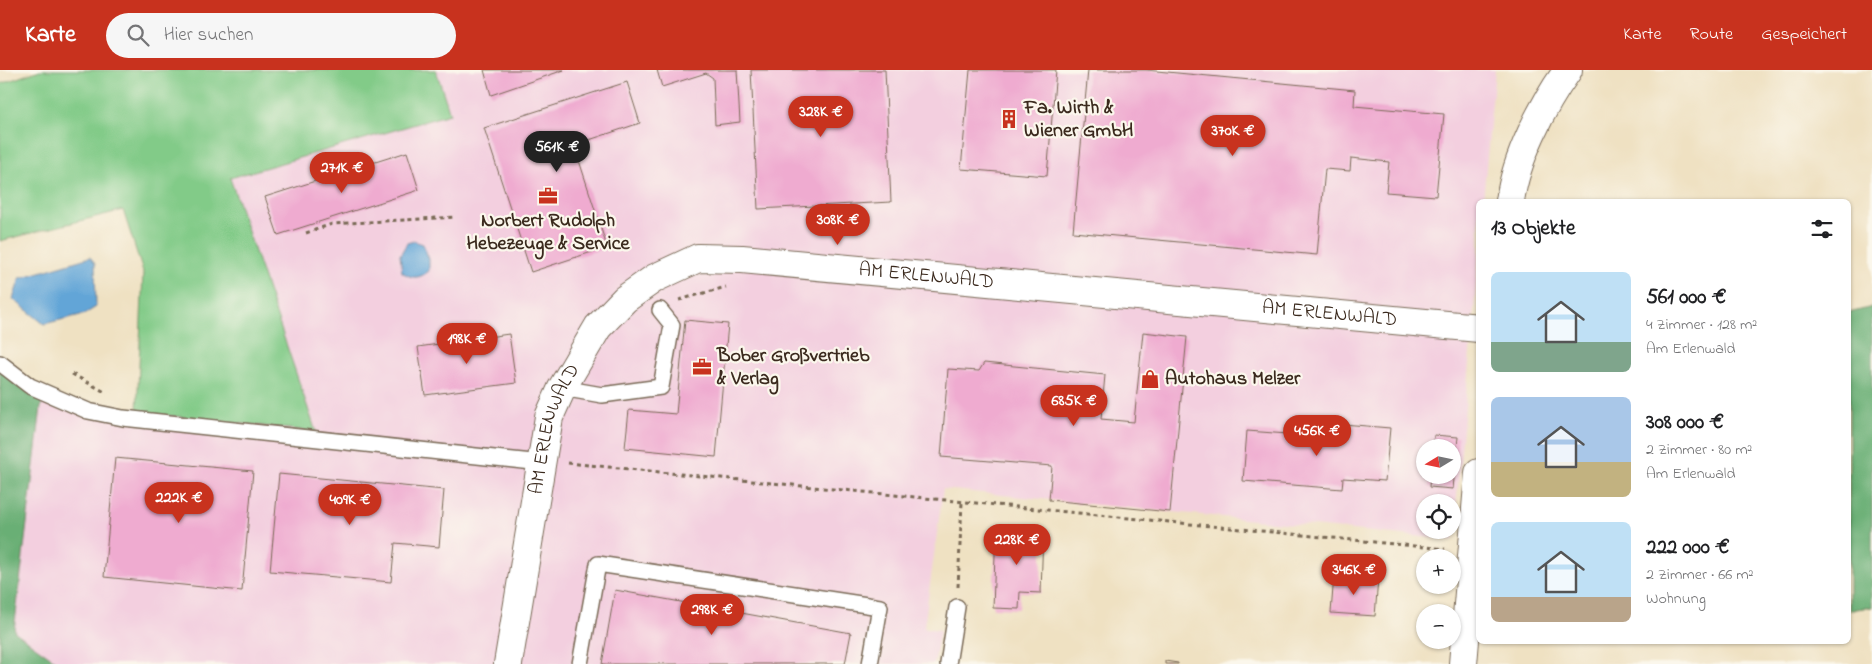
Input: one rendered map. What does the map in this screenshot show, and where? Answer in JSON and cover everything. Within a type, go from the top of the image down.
[{"type":"street","points":[[1510,199],[1512,188],[1530,134],[1568,70]]},
{"type":"street","name":"AM ERLENWALD","points":[[508,664],[554,464],[549,417],[562,388],[598,327],[625,299],[656,278],[698,258],[742,259],[1476,328]]},
{"type":"street","points":[[1462,664],[1476,506]]},
{"type":"lane","points":[[562,388],[602,395],[661,388],[672,325],[660,310]]},
{"type":"lane","points":[[0,362],[30,386],[88,411],[114,416],[554,464]]},
{"type":"lane","points":[[580,664],[598,564],[880,607],[870,664]]},
{"type":"lane","points":[[948,664],[957,607]]},
{"type":"path","points":[[306,233],[332,224],[456,218]]},
{"type":"path","points":[[660,310],[681,299],[735,285]]},
{"type":"path","points":[[554,464],[1472,551]]},
{"type":"path","points":[[957,607],[962,502]]},
{"type":"shaded area","points":[[436,70],[1495,70],[1483,199],[1476,199],[1476,286],[1461,452],[1461,439],[1416,439],[1416,484],[1458,484],[1457,494],[1416,494],[1416,536],[943,489],[924,628],[940,630],[934,664],[60,664],[14,631],[42,399],[316,431],[230,178],[450,114]]},
{"type":"green space","points":[[40,70],[436,70],[450,114],[230,178],[316,432],[137,412],[143,272],[123,210],[0,241],[0,84]]},
{"type":"green space","points":[[1872,307],[1872,607],[1851,610],[1851,312]]},
{"type":"green space","points":[[0,355],[42,399],[14,631],[60,664],[0,664]]},
{"type":"water","points":[[414,241],[423,244],[429,259],[429,271],[422,276],[416,277],[402,272],[400,255],[407,243]]},
{"type":"water","points":[[90,257],[95,263],[96,307],[85,314],[44,324],[13,299],[20,278]]},
{"type":"building","points":[[484,70],[564,70],[491,95]]},
{"type":"building","points":[[657,70],[737,70],[740,122],[715,125],[713,78],[706,73],[662,87]]},
{"type":"building","points":[[751,70],[885,70],[891,202],[758,209]]},
{"type":"building","name":"Fa. Wirth & Wiener GmbH","points":[[970,70],[1056,70],[1047,176],[961,169]]},
{"type":"building","points":[[1088,70],[1146,70],[1355,90],[1354,106],[1444,114],[1436,196],[1386,192],[1389,162],[1351,158],[1350,171],[1325,169],[1317,255],[1073,232]]},
{"type":"building","name":"Norbert Rudolph Hebezeuge & Service","points":[[627,82],[640,123],[574,145],[607,247],[531,272],[484,128]]},
{"type":"building","points":[[407,152],[419,190],[278,235],[265,197]]},
{"type":"building","name":"Bober Großvertrieb & Verlag","points":[[685,320],[728,324],[716,457],[625,448],[629,410],[676,414]]},
{"type":"building","points":[[1143,332],[1187,337],[1170,512],[1049,500],[1052,466],[941,457],[948,369],[979,371],[984,363],[1105,375],[1101,419],[1134,422]]},
{"type":"building","points":[[509,334],[516,383],[425,395],[418,347]]},
{"type":"building","points":[[1343,424],[1390,428],[1385,481],[1343,478],[1342,489],[1243,481],[1247,431],[1342,438]]},
{"type":"building","points":[[1434,435],[1458,437],[1458,439],[1434,439]]},
{"type":"building","points":[[115,458],[253,471],[242,591],[104,577]]},
{"type":"building","points":[[279,474],[444,490],[439,547],[395,543],[391,582],[270,571]]},
{"type":"building","points":[[1429,484],[1453,484],[1453,489],[1429,487]]},
{"type":"building","points":[[996,529],[1043,531],[1041,593],[1020,592],[1019,609],[993,608]]},
{"type":"building","points":[[1334,575],[1378,579],[1375,616],[1331,613]]},
{"type":"building","points":[[615,590],[851,633],[845,664],[602,664]]},
{"type":"building","points":[[1165,661],[1178,663],[1178,664],[1165,664]]},
{"type":"place","name":"Fa. Wirth & Wiener GmbH","points":[[1009,119]]},
{"type":"place","name":"Norbert Rudolph Hebezeuge & Service","points":[[548,196]]},
{"type":"place","name":"Bober Großvertrieb & Verlag","points":[[702,367]]},
{"type":"place","name":"Autohaus Melzer","points":[[1150,379]]}]
